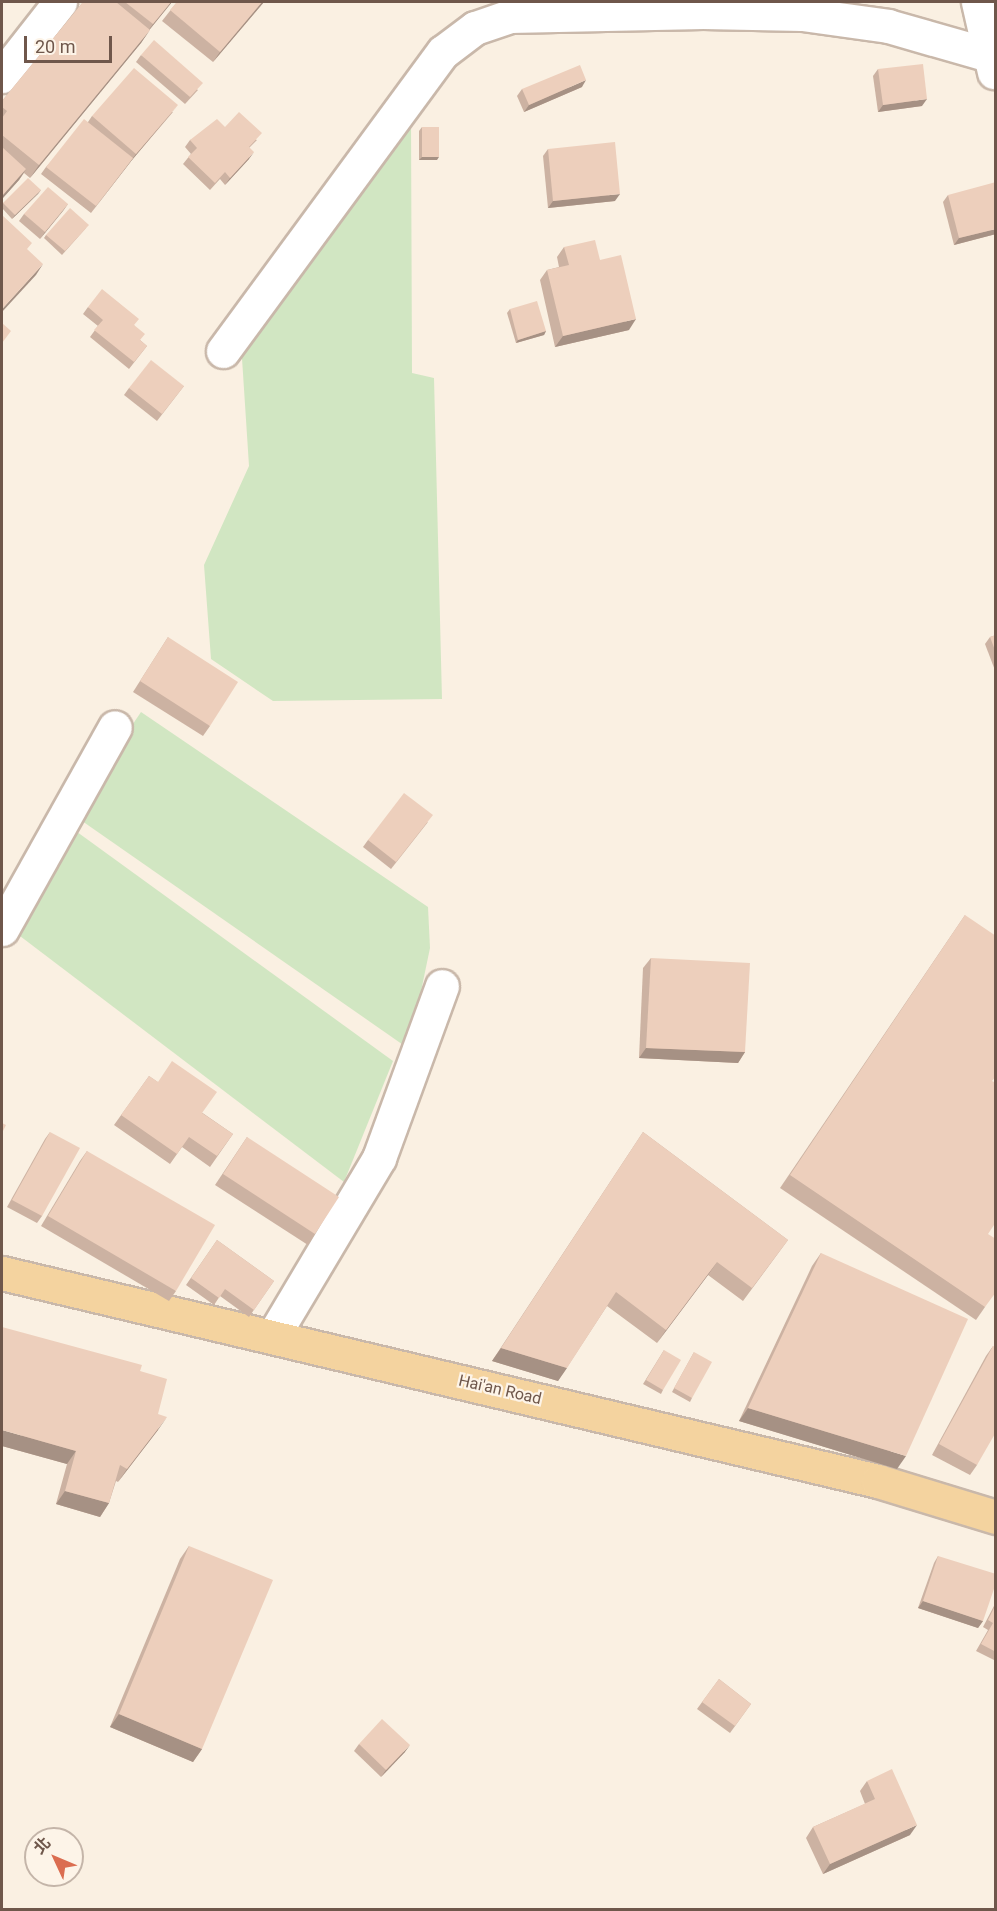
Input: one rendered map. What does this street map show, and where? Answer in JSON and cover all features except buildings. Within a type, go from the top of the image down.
[{"type":"main road","name":"Hai'an Road","points":[[2,1274],[273,1336],[878,1481],[996,1517]]},
{"type":"street","points":[[2,76],[60,2]]},
{"type":"street","points":[[978,2],[992,65]]},
{"type":"street","points":[[223,351],[443,52],[475,28],[509,16],[703,12],[802,14],[888,26],[992,65]]},
{"type":"street","points":[[2,929],[115,727]]},
{"type":"street","points":[[273,1336],[379,1158],[442,986]]},
{"type":"green space","points":[[411,116],[412,373],[434,378],[442,699],[273,701],[211,659],[204,565],[249,466],[241,343]]},
{"type":"green space","points":[[141,712],[428,907],[430,948],[409,1049],[72,814]]},
{"type":"green space","points":[[73,829],[393,1061],[344,1182],[16,933]]}]
